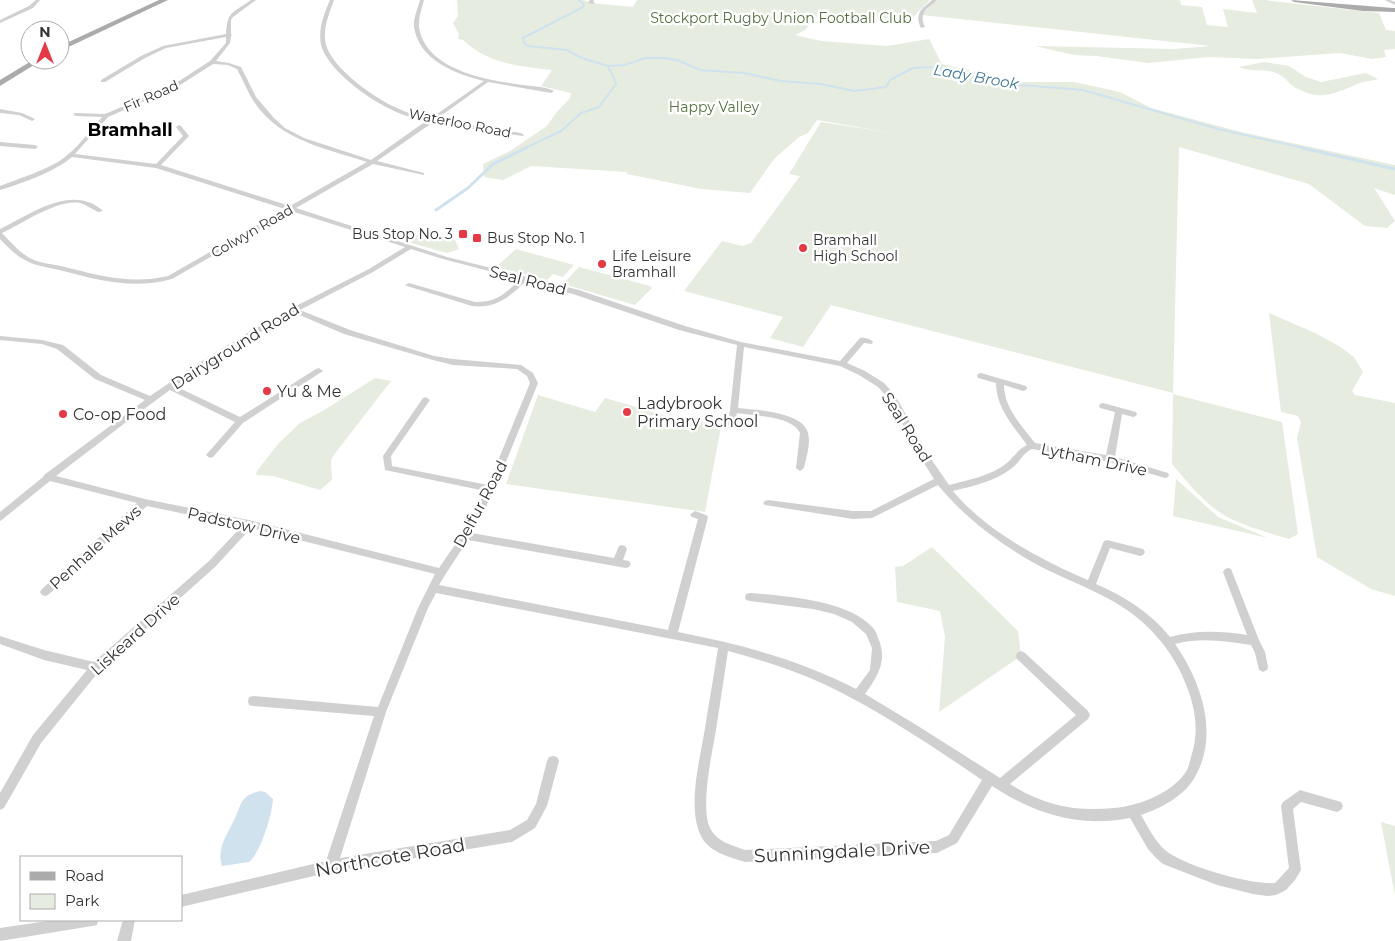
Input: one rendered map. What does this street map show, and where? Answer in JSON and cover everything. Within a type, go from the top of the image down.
[{"type":"main road","points":[[70,43],[165,0]]},
{"type":"main road","points":[[1294,0],[1363,9],[1392,6]]},
{"type":"main road","points":[[0,84],[22,70]]},
{"type":"street","points":[[0,22],[30,7],[38,0]]},
{"type":"street","name":"Fir Road","points":[[0,188],[35,175],[71,155],[106,116],[175,86],[212,62],[226,47],[230,35],[229,20],[254,0]]},
{"type":"street","name":"Waterloo Road","points":[[332,0],[321,31],[322,41],[332,63],[365,91],[387,105],[432,120],[521,135]]},
{"type":"street","points":[[422,0],[415,22],[425,48],[439,61],[454,70],[486,82],[551,91]]},
{"type":"street","points":[[923,27],[919,20],[919,15],[935,0]]},
{"type":"street","points":[[102,81],[143,57],[165,47],[230,35]]},
{"type":"street","points":[[212,62],[229,64],[239,68],[254,98],[284,129],[302,139],[372,162],[422,174]]},
{"type":"street","name":"Colwyn Road","points":[[0,234],[17,252],[30,260],[106,280],[144,284],[176,276],[372,162],[486,82]]},
{"type":"street","points":[[0,111],[20,114],[32,119]]},
{"type":"street","points":[[76,114],[106,116]]},
{"type":"street","points":[[157,166],[186,136],[179,127]]},
{"type":"street","points":[[0,144],[35,147]]},
{"type":"street","name":"Seal Road","points":[[71,155],[157,166],[410,247],[523,280],[576,292],[682,328],[741,344],[842,364],[862,373],[881,384],[892,398],[946,489],[995,534],[1026,554],[1090,585],[1139,612],[1168,642],[1189,677],[1200,710],[1202,742],[1192,772],[1179,788],[1167,797],[1134,812],[1106,816],[1075,814],[1039,806],[995,782],[858,696],[821,678],[762,655],[724,645],[433,588]]},
{"type":"street","points":[[0,234],[54,206],[74,201],[90,205],[100,211]]},
{"type":"street","name":"Dairyground Road","points":[[0,517],[47,477],[151,399],[234,344],[292,309],[358,279],[410,247]]},
{"type":"street","points":[[409,285],[475,304],[484,304],[502,300],[523,280]]},
{"type":"street","name":"Delfur Road","points":[[292,309],[347,332],[433,358],[453,362],[518,367],[527,371],[533,377],[534,383],[491,489],[466,536],[441,572],[433,588],[381,712],[331,866]]},
{"type":"street","points":[[0,338],[42,342],[60,348],[98,377],[151,399]]},
{"type":"street","points":[[842,364],[862,340],[869,342]]},
{"type":"street","points":[[731,424],[741,344]]},
{"type":"street","points":[[210,455],[240,421],[319,371]]},
{"type":"street","points":[[981,376],[1023,388]]},
{"type":"street","points":[[1000,381],[1001,395],[1005,404],[1032,446]]},
{"type":"street","points":[[170,387],[240,421]]},
{"type":"street","points":[[426,400],[386,456],[388,468],[491,489]]},
{"type":"street","points":[[1103,406],[1133,414]]},
{"type":"street","points":[[734,410],[788,419],[798,423],[804,432],[800,468]]},
{"type":"street","points":[[1110,459],[1118,410]]},
{"type":"street","name":"Lytham Drive","points":[[946,489],[996,473],[1009,466],[1026,448],[1032,446],[1110,459],[1165,474]]},
{"type":"street","name":"Padstow Drive","points":[[47,477],[145,502],[249,524],[441,572]]},
{"type":"street","points":[[768,503],[853,515],[872,514],[940,480]]},
{"type":"street","name":"Penhale Mews","points":[[46,592],[145,502]]},
{"type":"street","points":[[672,635],[704,517],[695,515]]},
{"type":"street","name":"Liskeard Drive","points":[[0,804],[37,738],[96,666],[212,564],[249,524]]},
{"type":"street","points":[[466,536],[622,563],[622,549]]},
{"type":"street","points":[[1090,585],[1107,544],[1140,552]]},
{"type":"street","points":[[1228,572],[1260,652],[1263,667]]},
{"type":"street","points":[[750,597],[828,608],[847,614],[866,625],[874,636],[878,650],[874,671],[858,696]]},
{"type":"street","points":[[1168,642],[1190,635],[1214,635],[1254,641]]},
{"type":"street","points":[[0,640],[44,655],[96,666]]},
{"type":"street","name":"Sunningdale Drive","points":[[724,645],[702,781],[703,828],[717,846],[745,856],[937,847],[953,839],[995,782],[1084,715],[1022,656]]},
{"type":"street","points":[[253,701],[381,712]]},
{"type":"street","name":"Northcote Road","points":[[182,901],[331,866],[512,836],[531,824],[541,806],[553,760]]},
{"type":"street","points":[[1134,812],[1146,836],[1161,855],[1167,859],[1179,866],[1261,890],[1275,889],[1288,880],[1295,870],[1287,806],[1300,796],[1338,806]]},
{"type":"street","points":[[0,936],[86,921]]},
{"type":"street","points":[[124,941],[129,921]]},
{"type":"green space","points":[[457,0],[583,0],[591,3],[633,7],[637,0],[930,0],[915,15],[913,20],[818,15],[805,30],[795,35],[821,41],[887,46],[929,39],[942,64],[1020,82],[1074,82],[1120,92],[1151,108],[1241,132],[1395,165],[1395,195],[1374,188],[1395,221],[1387,228],[1365,226],[1309,184],[1179,147],[1173,393],[831,305],[803,347],[770,338],[783,317],[684,291],[722,241],[743,246],[751,243],[800,176],[789,174],[821,122],[887,132],[817,120],[808,133],[799,137],[774,159],[750,193],[701,189],[627,174],[627,172],[531,166],[503,180],[484,177],[483,164],[510,151],[547,126],[570,98],[571,93],[541,86],[552,70],[516,65],[493,59],[463,40],[458,39],[459,34],[453,23],[458,16]]},
{"type":"green space","points":[[936,0],[1180,0],[1181,5],[1202,7],[1207,25],[1228,27],[1223,9],[1257,13],[1252,0],[1264,0],[1379,13],[1386,30],[1395,31],[1395,49],[1384,50],[1386,57],[1372,59],[1340,53],[1257,59],[1208,57],[1148,63],[1074,55],[1035,46],[1174,49],[1211,46],[922,15]]},
{"type":"green space","points":[[1264,62],[1289,66],[1306,77],[1321,82],[1366,73],[1378,79],[1360,83],[1330,94],[1315,95],[1295,87],[1273,72],[1239,67]]},
{"type":"green space","points":[[423,233],[455,240],[459,249],[447,253],[411,243],[412,237]]},
{"type":"green space","points":[[516,249],[574,265],[563,277],[553,274],[547,280],[496,267]]},
{"type":"green space","points":[[579,267],[652,288],[635,305],[563,284]]},
{"type":"green space","points":[[1269,313],[1315,333],[1339,346],[1354,357],[1363,372],[1352,391],[1355,395],[1395,403],[1395,596],[1371,589],[1317,557],[1297,438],[1301,422],[1298,416],[1281,412]]},
{"type":"green space","points":[[375,378],[391,381],[333,456],[331,461],[332,480],[320,490],[273,476],[256,475],[278,444],[300,423]]},
{"type":"green space","points":[[1173,394],[1282,422],[1298,534],[1289,539],[1229,518],[1205,501],[1191,487],[1172,464]]},
{"type":"green space","name":"Ladybrook Primary School","points":[[538,395],[595,412],[605,398],[695,424],[697,421],[721,427],[705,512],[506,484]]},
{"type":"green space","points":[[1176,479],[1218,517],[1268,538],[1173,516]]},
{"type":"green space","points":[[932,547],[1018,631],[1021,656],[939,712],[945,637],[940,611],[897,602],[895,567],[903,566]]},
{"type":"green space","points":[[1381,822],[1395,826],[1395,896]]},
{"type":"water","points":[[260,791],[265,792],[273,799],[271,814],[258,850],[249,862],[222,866],[222,847],[240,805],[246,797]]},
{"type":"waterway","name":"Lady Brook","points":[[578,0],[584,4],[583,7],[523,38],[524,43],[528,46],[567,50],[582,58],[608,66]]},
{"type":"waterway","name":"Lady Brook","points":[[608,66],[624,65],[646,58],[664,58],[677,60],[700,70],[744,73],[781,81],[820,84],[855,91],[886,87],[890,80],[913,68],[930,67],[953,70],[1020,85],[1083,90],[1218,129],[1308,149]]},
{"type":"waterway","points":[[523,149],[561,131],[581,113],[599,107],[616,84],[608,66]]},
{"type":"waterway","points":[[436,210],[468,188],[493,164],[526,148]]},
{"type":"waterway","name":"Lady Brook","points":[[1302,148],[1395,169]]},
{"type":"place","name":"Bus Stop No. 3","points":[[463,234]]},
{"type":"place","name":"Bus Stop No. 1","points":[[477,238]]},
{"type":"place","name":"Bramhall High School","points":[[803,248]]},
{"type":"place","name":"Life Leisure Bramhall","points":[[602,264]]},
{"type":"place","name":"Yu & Me","points":[[267,391]]},
{"type":"place","name":"Ladybrook Primary School","points":[[627,412]]},
{"type":"place","name":"Co-op Food","points":[[63,414]]},
{"type":"district","name":"Bramhall","points":[[130,130]]},
{"type":"park label","name":"Stockport Rugby Union Football Club","points":[[781,18]]},
{"type":"park label","name":"Happy Valley","points":[[714,107]]}]
